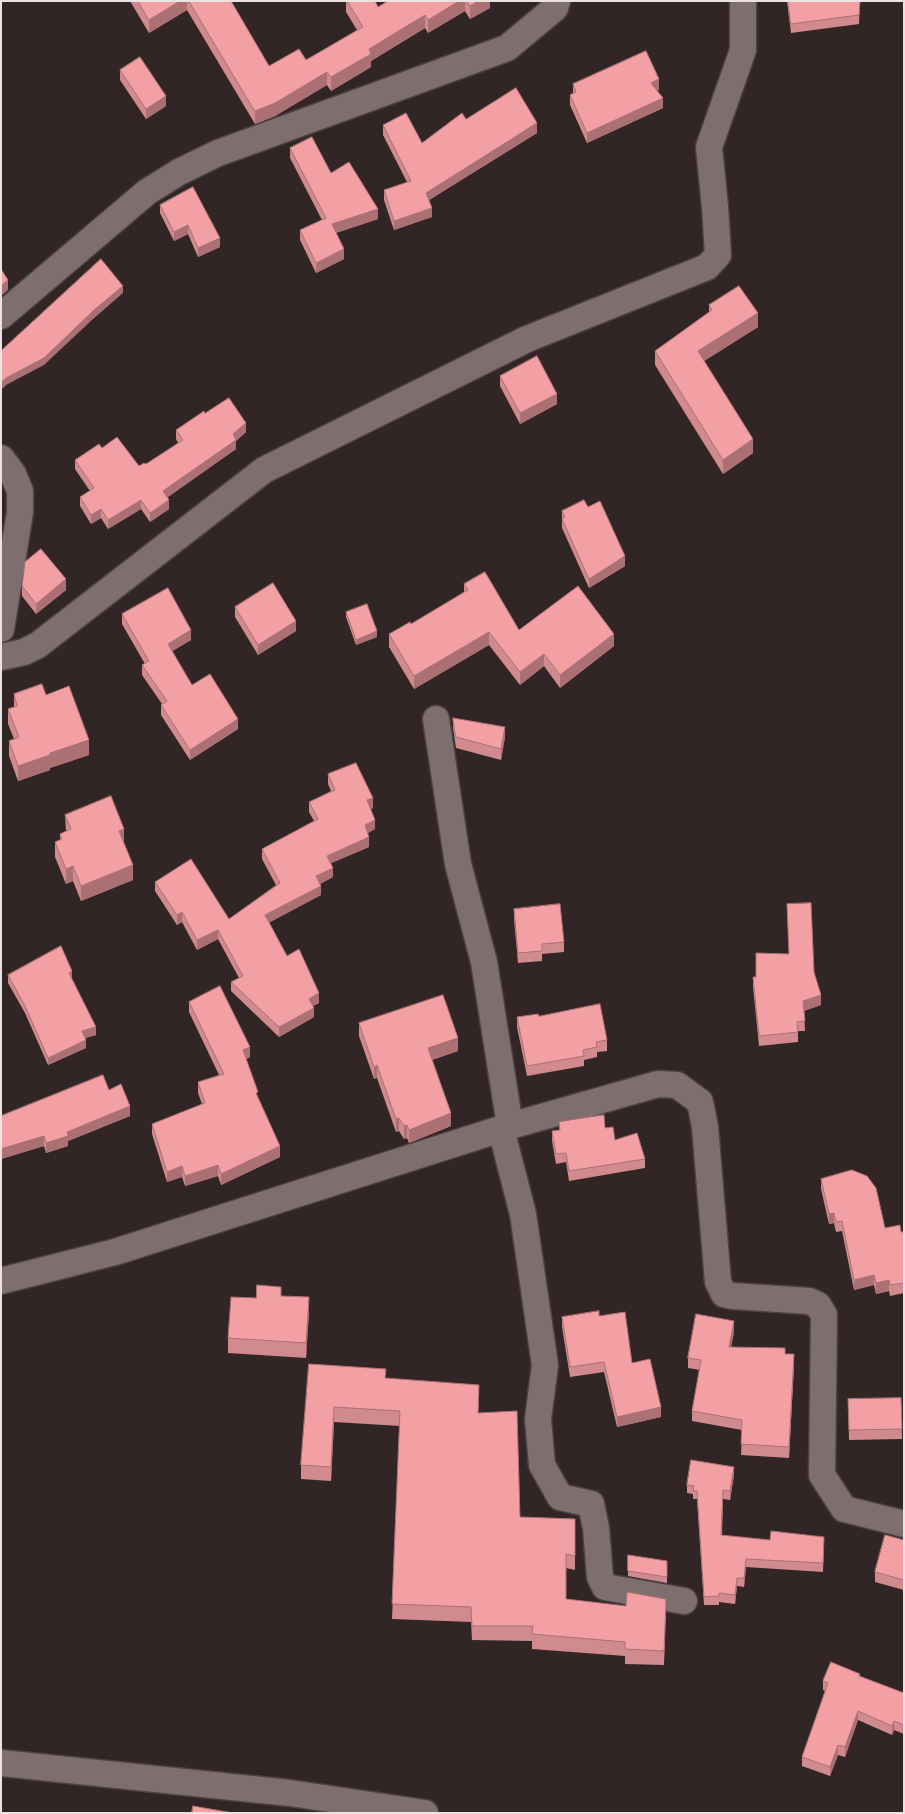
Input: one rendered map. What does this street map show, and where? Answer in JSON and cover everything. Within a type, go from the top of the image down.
[{"type":"street","points":[[1,316],[147,192],[179,172],[218,153],[508,48],[555,8],[557,1]]},
{"type":"street","points":[[1,657],[24,652],[38,645],[264,470],[527,338],[707,267],[718,255],[716,207],[709,147],[743,50],[743,1]]},
{"type":"street","points":[[1,458],[13,474],[20,491],[20,512],[1,629]]},
{"type":"street","points":[[436,719],[458,864],[484,962],[505,1128],[523,1214],[545,1365],[538,1419],[542,1465],[560,1497],[591,1504],[596,1528],[600,1577],[605,1587],[684,1601]]},
{"type":"street","points":[[1,1280],[114,1252],[505,1128],[658,1084],[677,1085],[700,1102],[705,1127],[718,1282],[724,1294],[809,1301],[818,1305],[824,1315],[822,1475],[844,1509],[904,1524]]},
{"type":"street","points":[[1,1763],[290,1793],[425,1813]]},
{"type":"building","points":[[138,1],[180,1],[149,20]]},
{"type":"building","points":[[189,1],[231,1],[269,66],[299,49],[306,60],[363,27],[347,1],[375,1],[378,7],[388,1],[459,1],[428,20],[425,15],[369,49],[371,54],[331,77],[327,72],[275,103],[255,111]]},
{"type":"building","points":[[467,1],[478,1],[470,6]]},
{"type":"building","points":[[788,1],[860,1],[859,15],[791,24]]},
{"type":"building","points":[[646,51],[659,79],[651,83],[663,98],[587,133],[570,95],[576,92],[573,84]]},
{"type":"building","points":[[140,57],[166,96],[146,109],[120,70]]},
{"type":"building","points":[[516,88],[537,123],[426,193],[432,208],[394,221],[384,190],[411,181],[383,125],[406,113],[422,143],[462,113],[466,119]]},
{"type":"building","points":[[312,137],[331,173],[349,162],[378,209],[332,224],[344,249],[316,263],[300,230],[326,218],[290,148]]},
{"type":"building","points":[[193,187],[220,238],[198,248],[188,225],[174,232],[160,205]]},
{"type":"building","points":[[101,259],[123,286],[93,311],[44,358],[6,378],[1,383],[1,351]]},
{"type":"building","points":[[1,269],[8,280],[1,286]]},
{"type":"building","points":[[739,286],[758,313],[698,351],[753,439],[723,460],[655,351],[712,310],[709,305]]},
{"type":"building","points":[[537,356],[557,394],[520,413],[500,376]]},
{"type":"building","points":[[229,398],[246,423],[233,434],[236,440],[163,491],[169,500],[150,513],[141,500],[108,520],[101,509],[91,515],[80,497],[94,488],[75,460],[99,444],[102,448],[117,437],[139,466],[144,463],[146,464],[183,440],[176,430],[204,411],[205,413]]},
{"type":"building","points":[[584,500],[588,507],[600,501],[625,556],[589,579],[562,519],[565,517],[562,511]]},
{"type":"building","points":[[41,549],[66,579],[36,604],[22,586],[25,562]]},
{"type":"building","points":[[485,572],[519,630],[578,586],[614,634],[560,675],[544,654],[520,672],[489,632],[414,676],[389,634],[410,622],[411,624],[468,590],[464,584]]},
{"type":"building","points":[[273,583],[296,621],[258,645],[235,607]]},
{"type":"building","points":[[168,588],[191,630],[168,644],[192,685],[210,674],[238,719],[190,750],[161,705],[167,701],[142,665],[149,661],[122,614]]},
{"type":"building","points":[[367,604],[377,631],[356,640],[346,612]]},
{"type":"building","points":[[42,684],[46,695],[69,686],[89,740],[18,766],[9,741],[19,737],[8,709],[17,706],[14,694]]},
{"type":"building","points":[[453,718],[505,727],[501,749],[456,737]]},
{"type":"building","points":[[356,763],[373,798],[367,800],[375,820],[365,825],[369,837],[327,856],[333,868],[316,876],[321,886],[265,915],[287,956],[299,949],[319,993],[309,999],[314,1008],[279,1027],[231,982],[243,976],[218,930],[197,940],[182,912],[177,915],[155,882],[191,859],[229,919],[280,883],[262,849],[318,819],[309,802],[335,790],[328,774]]},
{"type":"building","points":[[111,796],[124,829],[119,831],[133,865],[81,886],[73,866],[66,869],[55,842],[62,839],[60,834],[71,829],[65,815]]},
{"type":"building","points":[[811,903],[814,972],[821,995],[803,1001],[805,1021],[797,1022],[798,1032],[759,1036],[753,977],[756,977],[756,953],[789,954],[787,904]]},
{"type":"building","points":[[560,904],[564,942],[542,944],[542,951],[518,953],[514,909]]},
{"type":"building","points":[[61,946],[72,971],[69,973],[96,1027],[82,1031],[86,1040],[48,1058],[25,1006],[8,975]]},
{"type":"building","points":[[220,986],[250,1047],[243,1050],[258,1092],[256,1093],[280,1146],[221,1174],[218,1165],[185,1176],[182,1166],[167,1172],[152,1124],[205,1103],[198,1082],[224,1074],[189,1002]]},
{"type":"building","points":[[443,995],[458,1038],[428,1048],[451,1113],[409,1130],[407,1125],[404,1126],[399,1118],[396,1119],[377,1065],[374,1067],[359,1023]]},
{"type":"building","points":[[600,1004],[607,1040],[596,1042],[597,1047],[583,1050],[584,1056],[527,1066],[517,1017],[538,1014],[539,1016]]},
{"type":"building","points":[[103,1075],[109,1090],[121,1084],[130,1106],[67,1132],[68,1136],[46,1143],[44,1136],[1,1149],[1,1116]]},
{"type":"building","points":[[604,1115],[605,1128],[613,1127],[615,1140],[637,1133],[645,1159],[569,1171],[566,1153],[556,1154],[552,1131],[560,1130],[559,1122]]},
{"type":"building","points":[[852,1170],[867,1176],[876,1188],[885,1228],[900,1225],[901,1232],[904,1232],[904,1283],[890,1285],[889,1280],[876,1283],[874,1275],[854,1280],[842,1221],[836,1222],[834,1213],[829,1214],[821,1179]]},
{"type":"building","points":[[257,1285],[281,1287],[281,1296],[309,1297],[306,1343],[228,1338],[231,1297],[256,1298]]},
{"type":"building","points":[[599,1311],[599,1316],[625,1312],[632,1363],[650,1359],[661,1407],[617,1417],[604,1362],[570,1367],[562,1317]]},
{"type":"building","points":[[696,1314],[734,1321],[729,1347],[785,1348],[785,1354],[794,1354],[789,1447],[741,1444],[742,1420],[692,1411],[701,1360],[688,1358]]},
{"type":"building","points":[[309,1364],[386,1369],[385,1378],[479,1385],[478,1413],[517,1411],[520,1517],[575,1519],[575,1556],[566,1554],[566,1599],[626,1606],[627,1592],[666,1599],[664,1651],[625,1649],[625,1642],[532,1634],[533,1626],[472,1626],[471,1607],[392,1604],[400,1411],[334,1407],[331,1467],[301,1465]]},
{"type":"building","points":[[901,1398],[902,1429],[849,1430],[848,1399]]},
{"type":"building","points":[[691,1460],[734,1467],[730,1491],[723,1490],[721,1535],[770,1540],[771,1531],[824,1537],[823,1563],[746,1559],[744,1578],[737,1578],[735,1595],[719,1593],[719,1596],[704,1597],[697,1491],[693,1491],[694,1486],[687,1485]]},
{"type":"building","points":[[885,1535],[904,1540],[904,1580],[875,1572]]},
{"type":"building","points":[[628,1555],[667,1561],[667,1577],[628,1571]]},
{"type":"building","points":[[831,1662],[860,1674],[859,1676],[904,1693],[904,1725],[894,1721],[892,1726],[858,1711],[845,1747],[838,1745],[830,1767],[802,1757],[828,1683],[823,1681]]},
{"type":"building","points":[[193,1806],[233,1813],[192,1813]]}]
